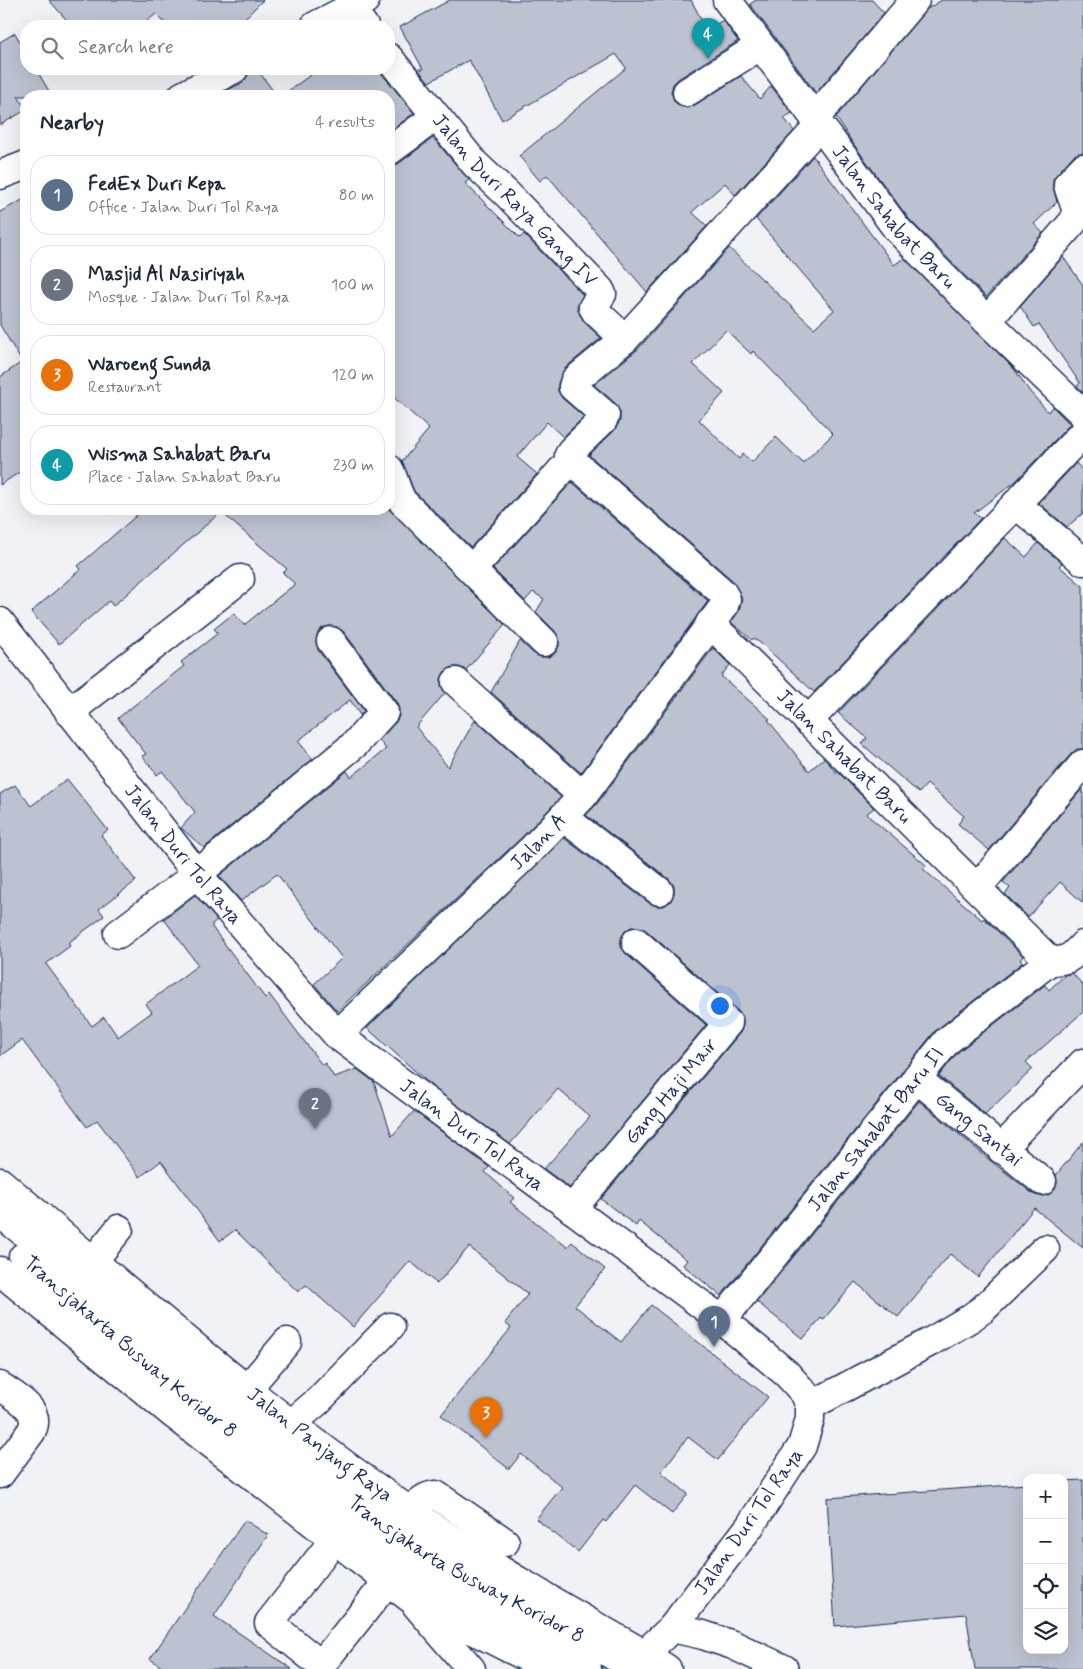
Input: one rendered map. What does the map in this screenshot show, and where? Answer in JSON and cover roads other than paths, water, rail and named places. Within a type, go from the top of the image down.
[{"type":"street","name":"Jalan Sahabat Baru","points":[[727,0],[897,229],[987,321],[1083,414]]},
{"type":"street","points":[[472,569],[571,460],[569,455],[571,451],[603,420],[605,415],[573,387],[575,380],[625,340],[818,122],[915,0]]},
{"type":"street","points":[[333,20],[360,11]]},
{"type":"street","points":[[687,92],[760,46]]},
{"type":"street","name":"Jalan Duri Raya Gang IV","points":[[395,66],[474,164],[508,195],[600,290],[602,294],[593,307],[625,340]]},
{"type":"street","points":[[194,90],[222,75]]},
{"type":"street","points":[[395,147],[435,117]]},
{"type":"street","points":[[0,176],[20,168]]},
{"type":"street","points":[[987,321],[1073,222],[1077,209],[1068,184],[1083,168]]},
{"type":"street","points":[[808,721],[1083,433]]},
{"type":"street","name":"Jalan A","points":[[337,1035],[532,849],[583,796],[724,606],[725,595],[571,460]]},
{"type":"street","points":[[395,483],[397,494],[404,502],[544,642]]},
{"type":"street","points":[[1016,504],[1083,561]]},
{"type":"street","points":[[69,712],[240,579]]},
{"type":"street","name":"Jalan Duri Tol Raya","points":[[0,622],[197,874],[337,1035],[722,1320],[792,1379],[805,1394],[810,1406],[810,1419],[802,1446],[750,1526],[672,1628],[640,1662]]},
{"type":"street","name":"Jalan Sahabat Baru","points":[[710,623],[1050,960]]},
{"type":"street","points":[[118,934],[197,874],[355,744],[384,712],[330,641]]},
{"type":"street","points":[[456,682],[583,796]]},
{"type":"street","points":[[977,888],[1083,764]]},
{"type":"street","points":[[563,817],[658,891]]},
{"type":"street","name":"Gang Haji Mair","points":[[572,1209],[728,1023],[636,942]]},
{"type":"street","points":[[1050,960],[1068,959],[1083,945]]},
{"type":"street","name":"Jalan Sahabat Baru II","points":[[722,1320],[950,1038],[1050,960]]},
{"type":"street","points":[[1001,1149],[1083,1063]]},
{"type":"street","name":"Gang Santai","points":[[916,1078],[1042,1181]]},
{"type":"street","name":"Jalan Panjang Raya","points":[[0,1182],[247,1389],[291,1424],[410,1511],[640,1662],[667,1669]]},
{"type":"street","name":"Transjakarta Busway Koridor 8","points":[[0,1213],[367,1514],[434,1559],[583,1638],[640,1662]]},
{"type":"street","points":[[93,1261],[119,1229]]},
{"type":"street","name":"Transjakarta Busway Koridor 8","points":[[0,1237],[191,1400],[340,1516],[433,1582],[587,1669]]},
{"type":"street","points":[[810,1406],[969,1319],[983,1309],[1044,1249]]},
{"type":"street","points":[[0,1271],[180,1420],[410,1598],[550,1669]]},
{"type":"street","points":[[291,1424],[318,1401],[390,1327]]},
{"type":"street","points":[[247,1389],[287,1342]]},
{"type":"street","points":[[0,1386],[27,1406],[35,1419],[35,1426],[0,1474]]},
{"type":"street","points":[[410,1511],[428,1496],[436,1495],[505,1542]]},
{"type":"street","points":[[334,1540],[269,1623],[322,1665],[388,1581]]},
{"type":"street","points":[[410,1598],[471,1669]]},
{"type":"street","points":[[672,1628],[704,1635],[733,1645],[784,1669]]},
{"type":"place","name":"Wisma Sahabat Baru","points":[[708,59]]},
{"type":"place","name":"Masjid Al Nasiriyah","points":[[315,1129]]},
{"type":"place","name":"FedEx Duri Kepa","points":[[714,1347]]},
{"type":"place","name":"Waroeng Sunda","points":[[486,1438]]}]
